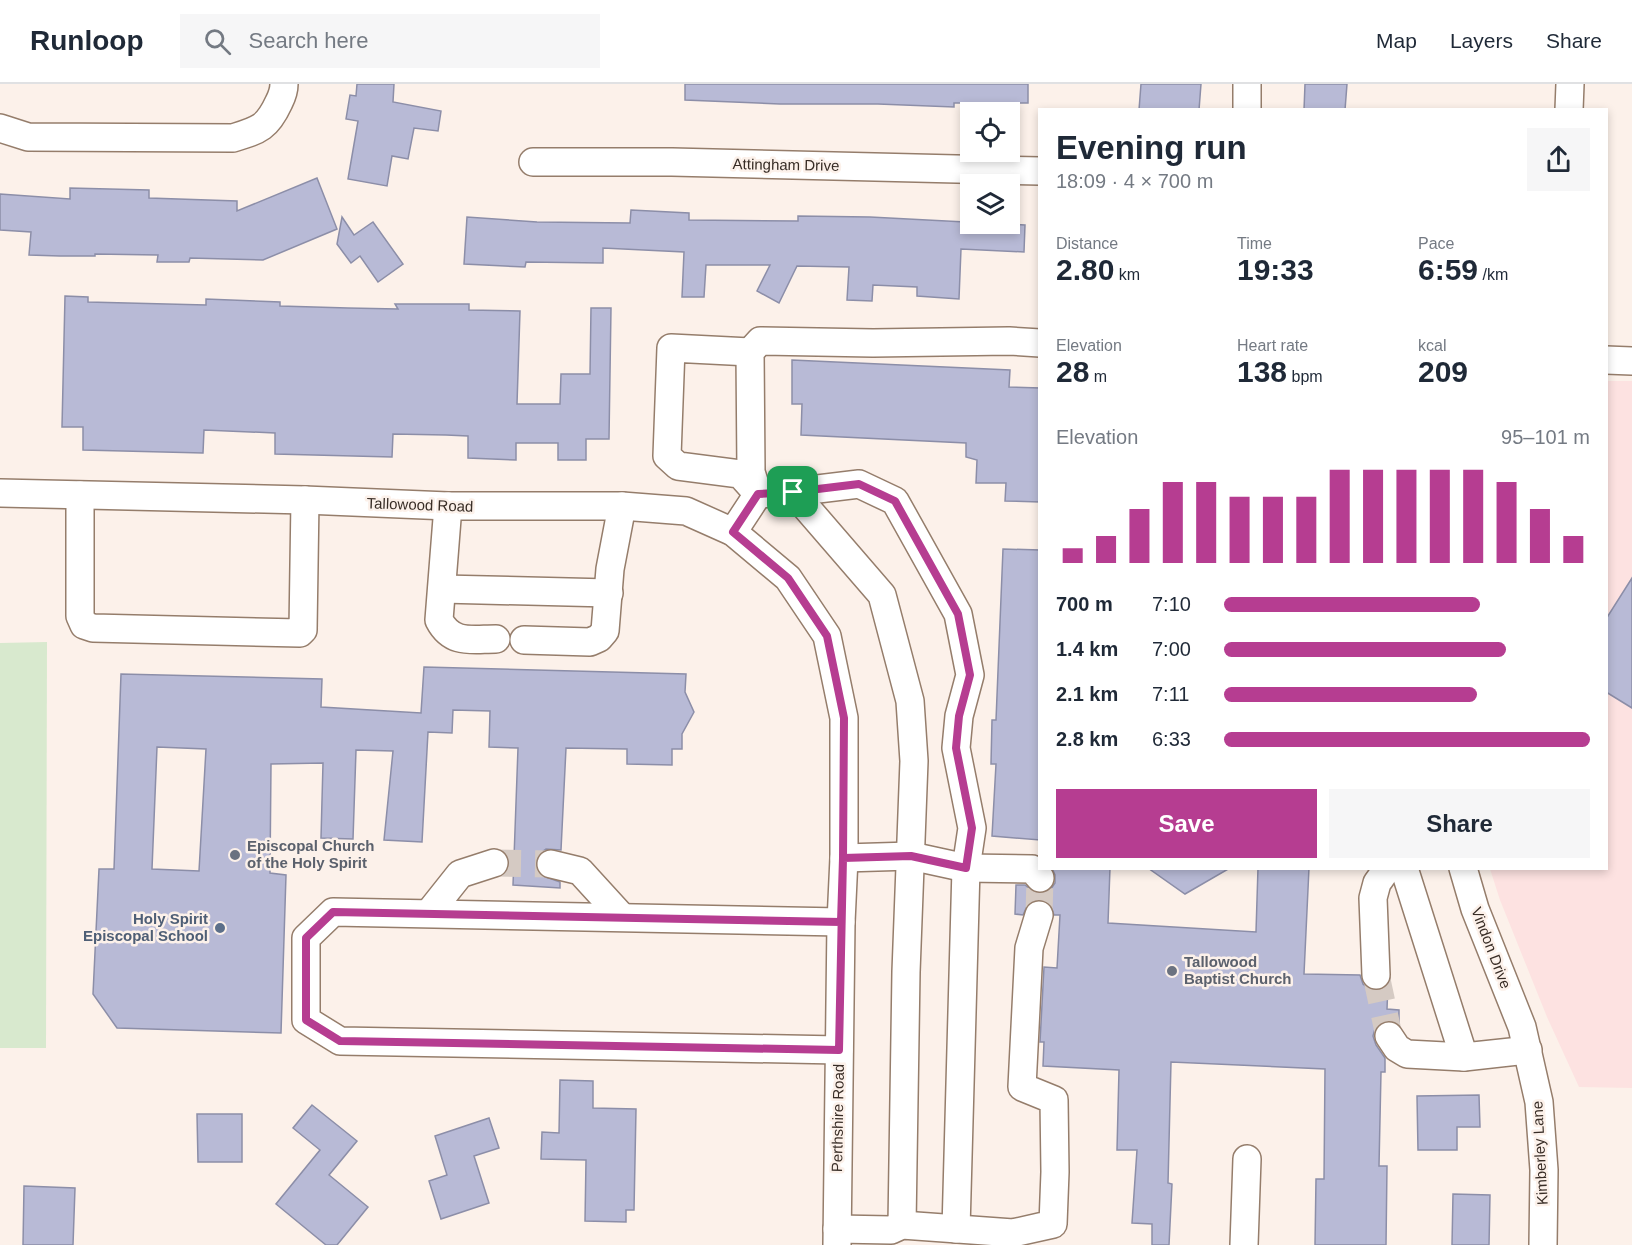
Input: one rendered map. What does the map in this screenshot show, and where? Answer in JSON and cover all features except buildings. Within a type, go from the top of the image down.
[{"type":"street","points":[[0,128],[28,136],[232,138],[254,131],[271,119],[284,91],[284,84]]},
{"type":"street","points":[[1247,84],[1247,108]]},
{"type":"street","points":[[1569,108],[1570,84]]},
{"type":"street","name":"Attingham Drive","points":[[533,162],[672,162],[1038,171]]},
{"type":"street","points":[[758,494],[751,472],[750,352],[760,341],[1038,343]]},
{"type":"street","points":[[750,352],[671,348],[667,456],[678,466],[740,474],[758,494]]},
{"type":"street","points":[[1608,360],[1632,361]]},
{"type":"street","points":[[758,494],[859,484],[895,501],[958,614],[970,675],[959,716],[956,748],[972,828],[966,868],[956,1229]]},
{"type":"street","points":[[793,492],[882,596],[910,701],[914,761],[902,1226]]},
{"type":"street","name":"Tallowood Road","points":[[0,493],[305,500],[448,506],[622,506],[686,511],[733,532],[788,578],[806,604]]},
{"type":"street","points":[[733,532],[758,494]]},
{"type":"street","points":[[80,495],[80,616],[84,625],[93,628],[300,633],[303,630],[305,500]]},
{"type":"street","points":[[448,506],[440,621],[449,635],[456,638],[496,639]]},
{"type":"street","points":[[524,640],[590,642],[599,639],[605,631],[610,569],[622,506]]},
{"type":"street","points":[[442,589],[609,592]]},
{"type":"street","name":"Perthshire Road","points":[[806,604],[827,636],[844,718],[837,1237]]},
{"type":"street","points":[[843,858],[910,866],[1032,869],[1040,878]]},
{"type":"street","points":[[429,914],[460,874],[494,863]]},
{"type":"street","points":[[551,864],[580,871],[622,917]]},
{"type":"street","points":[[1376,975],[1373,898],[1377,883],[1386,870]]},
{"type":"street","points":[[1405,870],[1464,1058]]},
{"type":"street","name":"Vindon Drive","points":[[1464,870],[1475,909],[1525,1039]]},
{"type":"street","points":[[839,1050],[340,1041],[306,1020],[306,938],[333,912],[841,922]]},
{"type":"street","points":[[837,1237],[891,1230],[902,1226],[1013,1233],[1053,1224],[1054,1101],[1022,1087],[1029,948],[1039,915]]},
{"type":"street","points":[[1389,1036],[1396,1048],[1407,1054],[1464,1058],[1525,1039]]},
{"type":"street","name":"Kimberley Lane","points":[[1525,1039],[1539,1102],[1544,1170],[1543,1245]]},
{"type":"street","points":[[1244,1245],[1246,1159]]},
{"type":"shaded area","points":[[1608,381],[1632,381],[1632,1088],[1579,1087],[1547,1017],[1490,870],[1608,870]]},
{"type":"green space","points":[[47,642],[46,1048],[0,1048],[0,643]]},
{"type":"tunnel","points":[[494,863],[551,864]]},
{"type":"tunnel","points":[[1039,915],[1040,878]]},
{"type":"tunnel","points":[[1376,975],[1389,1036]]},
{"type":"place","name":"Episcopal Church of the Holy Spirit","points":[[235,855]]},
{"type":"place","name":"Holy Spirit Episcopal School","points":[[220,928]]},
{"type":"place","name":"Tallowood Baptist Church","points":[[1172,971]]},
{"type":"route","points":[[859,484],[895,501],[958,614],[970,675],[959,716],[956,748],[972,828],[966,868],[911,856],[843,858],[839,1050],[340,1041],[306,1020],[306,938],[333,912],[841,922],[844,718],[827,636],[788,578],[733,532],[758,494],[793,492],[859,484]]}]
